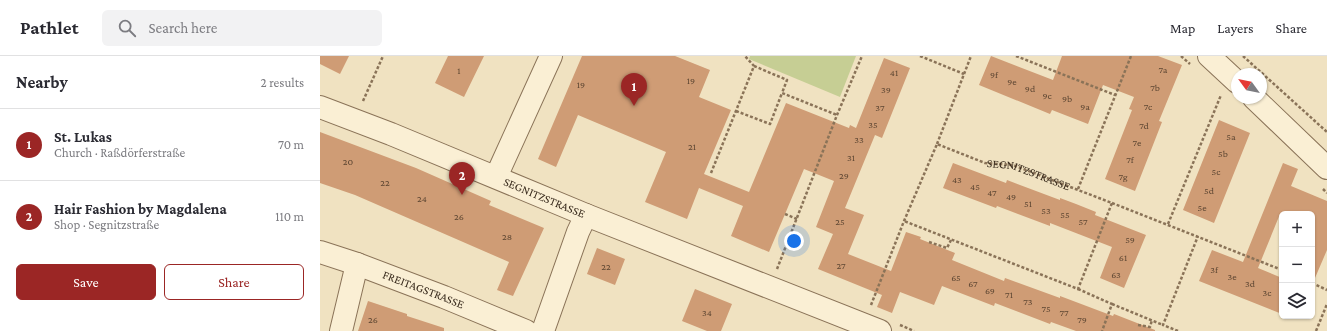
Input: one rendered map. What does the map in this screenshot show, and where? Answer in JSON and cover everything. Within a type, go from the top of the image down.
[{"type":"street","points":[[496,177],[551,56]]},
{"type":"street","points":[[1209,56],[1231,76]]},
{"type":"street","points":[[1260,104],[1327,168]]},
{"type":"street","name":"SEGNITZSTRASSE","points":[[320,107],[864,327]]},
{"type":"street","points":[[543,331],[578,232],[586,215]]},
{"type":"street","name":"FREITAGSTRASSE","points":[[320,252],[357,264],[444,297],[526,331]]},
{"type":"street","points":[[340,331],[357,264]]},
{"type":"path","points":[[354,120],[383,56]]},
{"type":"path","points":[[736,111],[770,124],[787,80],[754,66],[744,56]]},
{"type":"path","points":[[770,288],[837,115],[862,56]]},
{"type":"path","points":[[920,56],[964,74]]},
{"type":"path","points":[[864,327],[904,221],[972,56]]},
{"type":"path","points":[[1016,56],[1115,95]]},
{"type":"path","points":[[1078,189],[1131,56]]},
{"type":"path","points":[[1243,56],[1327,132]]},
{"type":"path","points":[[711,173],[754,66]]},
{"type":"path","points":[[1168,224],[1231,82]]},
{"type":"path","points":[[782,93],[837,115]]},
{"type":"path","name":"SEGNITZSTRASSE","points":[[937,144],[984,163],[1013,165],[1168,224],[1279,269]]},
{"type":"path","points":[[1078,289],[1112,203]]},
{"type":"path","points":[[785,214],[796,219]]},
{"type":"path","points":[[904,221],[1078,289],[1178,331]]},
{"type":"path","points":[[1163,325],[1198,236]]},
{"type":"path","points":[[930,242],[947,248],[951,240]]},
{"type":"path","points":[[1315,284],[1327,290]]},
{"type":"path","points":[[1102,331],[1112,304]]},
{"type":"path","points":[[1316,331],[1327,304]]},
{"type":"path","points":[[1138,325],[1150,328],[1152,320]]},
{"type":"green space","points":[[750,56],[856,56],[840,97],[749,59]]},
{"type":"building","points":[[320,56],[349,56],[340,74],[320,64]]},
{"type":"building","points":[[448,56],[484,56],[464,97],[435,83]]},
{"type":"building","points":[[582,56],[675,56],[710,70],[699,97],[731,110],[704,174],[749,192],[786,103],[849,128],[850,125],[856,128],[884,58],[910,68],[882,138],[875,135],[845,208],[864,215],[848,254],[891,271],[906,232],[921,237],[920,239],[955,253],[952,260],[1004,281],[1005,278],[1060,298],[1060,296],[1113,316],[1114,314],[1155,331],[1076,331],[1051,322],[1050,324],[995,303],[994,306],[942,286],[934,305],[900,292],[892,313],[877,307],[882,295],[818,269],[833,234],[816,227],[834,181],[804,169],[769,252],[731,236],[743,206],[699,188],[687,219],[645,202],[666,152],[578,115],[556,167],[538,159]]},
{"type":"building","points":[[991,56],[1053,80],[1062,56],[1158,56],[1182,65],[1159,121],[1162,122],[1135,191],[1105,179],[1132,110],[1129,109],[1134,97],[1103,85],[1088,124],[1052,110],[1050,114],[979,85]]},
{"type":"building","points":[[1219,120],[1250,133],[1214,223],[1183,210]]},
{"type":"building","points":[[320,132],[416,168],[491,201],[489,205],[544,228],[513,296],[497,290],[509,262],[355,195],[320,183]]},
{"type":"building","points":[[953,163],[1006,183],[1007,180],[1060,200],[1060,198],[1096,212],[1095,215],[1146,235],[1124,288],[1100,278],[1112,247],[1050,223],[1050,226],[943,188]]},
{"type":"building","points":[[1283,163],[1298,169],[1291,186],[1327,201],[1327,250],[1315,278],[1315,211],[1279,211],[1279,216],[1258,268],[1279,277],[1279,313],[1199,281],[1212,250],[1243,262]]},
{"type":"building","points":[[597,248],[625,259],[615,285],[587,274]]},
{"type":"building","points":[[695,289],[732,304],[721,331],[707,331],[682,321]]},
{"type":"building","points":[[368,301],[444,328],[444,331],[358,331]]},
{"type":"place","name":"St. Lukas","points":[[634,106]]},
{"type":"place","name":"Hair Fashion by Magdalena","points":[[462,195]]}]
